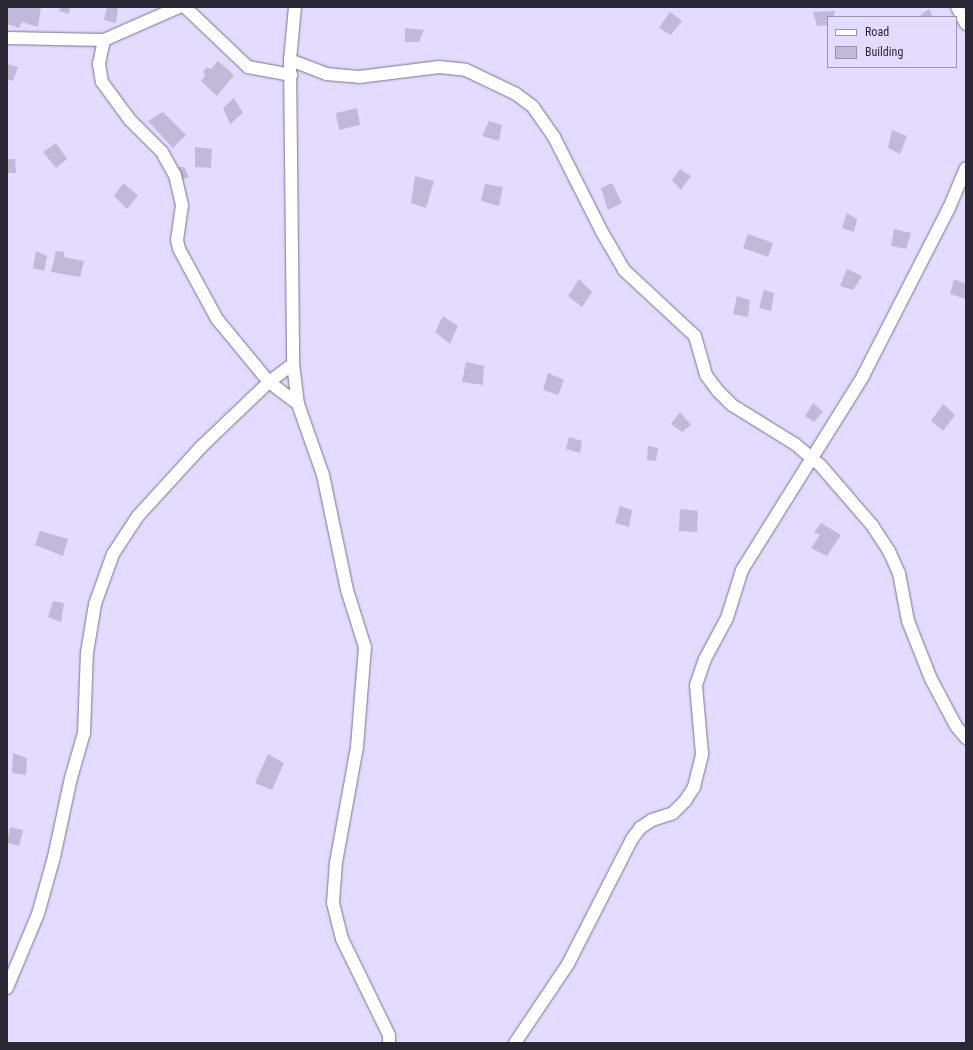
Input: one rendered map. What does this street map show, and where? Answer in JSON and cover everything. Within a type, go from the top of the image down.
[{"type":"street","points":[[7,38],[104,40],[179,7]]},
{"type":"street","points":[[185,7],[248,67],[291,75]]},
{"type":"street","points":[[295,7],[290,60],[293,364],[298,404],[323,475],[347,590],[365,647],[357,747],[336,862],[333,903],[342,939],[389,1035],[389,1043]]},
{"type":"street","points":[[957,7],[966,24]]},
{"type":"street","points":[[104,40],[99,64],[102,82],[130,120],[162,152],[175,176],[182,205],[177,240],[179,249],[217,319],[269,382],[298,404]]},
{"type":"street","points":[[290,60],[326,74],[359,77],[439,67],[466,70],[516,94],[533,107],[554,137],[602,232],[624,270],[695,336],[706,375],[719,392],[732,405],[795,444],[812,459],[872,526],[889,551],[899,573],[908,621],[931,679],[956,726],[966,738]]},
{"type":"street","points":[[515,1043],[568,964],[632,839],[640,828],[652,820],[673,812],[685,801],[694,787],[702,754],[696,699],[699,672],[724,624],[742,570],[812,459],[866,369],[946,215],[966,168]]},
{"type":"street","points":[[7,988],[38,914],[54,857],[71,778],[84,733],[87,653],[95,604],[113,554],[138,516],[202,446],[269,382],[293,364]]},
{"type":"building","points":[[8,7],[41,7],[38,27],[22,22],[19,28],[7,24]]},
{"type":"building","points":[[60,7],[70,7],[69,14],[59,11]]},
{"type":"building","points":[[107,7],[118,7],[116,23],[104,20]]},
{"type":"building","points":[[929,9],[932,16],[919,16]]},
{"type":"building","points":[[835,11],[834,16],[827,16],[827,25],[817,26],[813,12]]},
{"type":"building","points":[[670,12],[682,21],[671,35],[659,28]]},
{"type":"building","points":[[405,28],[424,30],[419,42],[405,42]]},
{"type":"building","points":[[218,61],[234,75],[217,96],[201,81],[205,76],[203,71],[207,67],[211,69]]},
{"type":"building","points":[[7,64],[18,67],[13,81],[7,79]]},
{"type":"building","points":[[234,98],[243,113],[230,124],[223,108]]},
{"type":"building","points":[[357,108],[360,125],[339,130],[336,113]]},
{"type":"building","points":[[163,112],[186,135],[173,148],[148,121]]},
{"type":"building","points":[[489,121],[502,125],[499,141],[482,136]]},
{"type":"building","points":[[892,130],[907,136],[900,154],[888,148]]},
{"type":"building","points":[[56,143],[67,159],[56,168],[43,152]]},
{"type":"building","points":[[195,147],[212,149],[211,168],[195,167]]},
{"type":"building","points":[[7,159],[15,159],[16,173],[7,173]]},
{"type":"building","points":[[176,167],[184,167],[189,177],[178,181]]},
{"type":"building","points":[[680,169],[691,176],[681,190],[672,180]]},
{"type":"building","points":[[415,176],[434,181],[426,208],[411,203]]},
{"type":"building","points":[[123,183],[138,195],[127,209],[114,196]]},
{"type":"building","points":[[612,183],[622,203],[608,210],[601,188]]},
{"type":"building","points":[[485,184],[503,187],[499,206],[481,201]]},
{"type":"building","points":[[847,213],[857,219],[854,232],[842,228]]},
{"type":"building","points":[[894,229],[911,233],[906,249],[891,246]]},
{"type":"building","points":[[748,234],[773,243],[768,257],[743,248]]},
{"type":"building","points":[[36,251],[47,256],[44,271],[33,268]]},
{"type":"building","points":[[56,251],[64,252],[64,257],[84,261],[80,277],[51,272]]},
{"type":"building","points":[[847,269],[862,276],[853,290],[840,286]]},
{"type":"building","points":[[579,279],[592,292],[582,307],[568,296]]},
{"type":"building","points":[[954,279],[966,284],[966,299],[950,294]]},
{"type":"building","points":[[764,290],[774,293],[771,311],[759,308]]},
{"type":"building","points":[[737,296],[750,300],[748,317],[733,314]]},
{"type":"building","points":[[443,316],[458,326],[450,344],[435,332]]},
{"type":"building","points":[[466,362],[484,366],[483,385],[462,382]]},
{"type":"building","points":[[548,373],[564,380],[558,395],[543,390]]},
{"type":"building","points":[[813,403],[823,412],[814,422],[805,416]]},
{"type":"building","points":[[943,404],[955,415],[943,431],[931,421]]},
{"type":"building","points":[[680,412],[691,425],[682,432],[671,424]]},
{"type":"building","points":[[569,437],[582,441],[580,453],[566,449]]},
{"type":"building","points":[[648,446],[658,448],[656,461],[647,460]]},
{"type":"building","points":[[620,506],[632,510],[629,527],[615,523]]},
{"type":"building","points":[[680,509],[698,511],[697,532],[679,531]]},
{"type":"building","points":[[821,523],[841,535],[827,556],[811,548],[820,535],[814,532]]},
{"type":"building","points":[[40,531],[68,539],[63,556],[35,545]]},
{"type":"building","points":[[53,601],[64,603],[61,622],[48,617]]},
{"type":"building","points":[[13,753],[27,758],[26,775],[12,773]]},
{"type":"building","points":[[268,754],[284,763],[272,790],[255,783]]},
{"type":"building","points":[[10,827],[23,830],[19,846],[7,843]]}]
